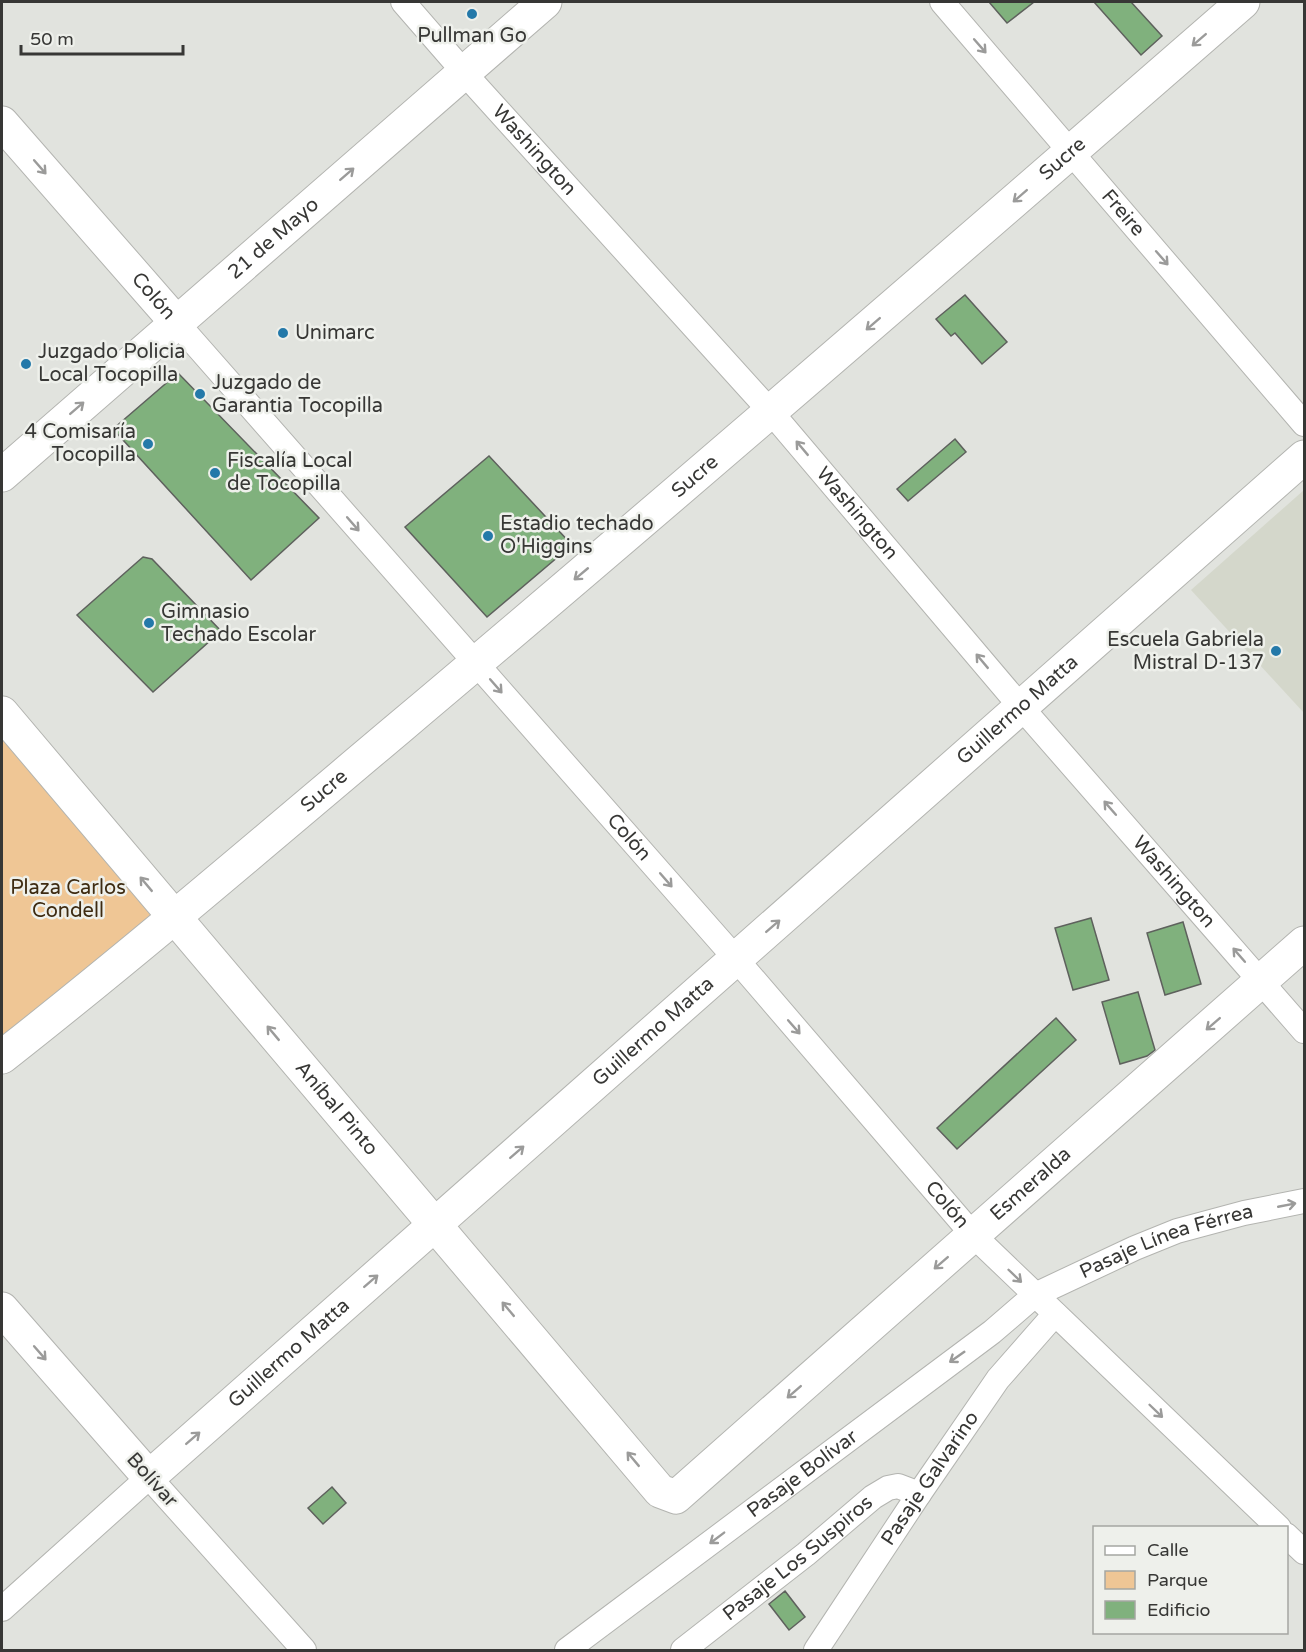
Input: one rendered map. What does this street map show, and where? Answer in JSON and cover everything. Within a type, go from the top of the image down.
[{"type":"street","name":"Washington","points":[[403,2],[771,412],[1021,707],[1305,1031]]},
{"type":"street","name":"21 de Mayo","points":[[2,474],[545,2]]},
{"type":"street","name":"Freire","points":[[942,2],[1305,424]]},
{"type":"street","name":"Sucre","points":[[2,1057],[84,993],[476,663],[771,412],[1243,2]]},
{"type":"street","name":"Colón","points":[[2,123],[736,959],[973,1235],[1278,1526]]},
{"type":"street","name":"Guillermo Matta","points":[[2,1609],[1305,457]]},
{"type":"street","name":"Aníbal Pinto","points":[[2,713],[660,1491],[675,1497]]},
{"type":"street","name":"Esmeralda","points":[[675,1497],[1305,943]]},
{"type":"street","name":"Pasaje Línea Férrea","points":[[1035,1295],[1177,1231],[1305,1202]]},
{"type":"street","name":"Pasaje Bolívar","points":[[567,1650],[992,1332],[1035,1295]]},
{"type":"street","name":"Bolívar","points":[[2,1309],[304,1650]]},
{"type":"street","name":"Pasaje Galvarino","points":[[816,1650],[998,1379],[1055,1314]]},
{"type":"street","points":[[992,1332],[1020,1354]]},
{"type":"street","name":"Pasaje Los Suspiros","points":[[683,1650],[806,1554],[873,1497],[888,1488],[898,1486],[919,1494]]},
{"type":"street","points":[[1288,1536],[1305,1552]]},
{"type":"shaded area","name":"Escuela Gabriela Mistral D-137","points":[[1304,490],[1304,713],[1191,590]]},
{"type":"green space","name":"Plaza Carlos Condell","points":[[2,723],[162,908],[2,1037]]},
{"type":"building","points":[[989,2],[1034,2],[1007,23]]},
{"type":"building","points":[[1094,2],[1131,2],[1162,36],[1141,55]]},
{"type":"building","points":[[965,295],[1007,342],[982,364],[955,333],[951,336],[936,319]]},
{"type":"building","name":"Fiscalía Local de Tocopilla","points":[[178,373],[319,518],[251,580],[113,429]]},
{"type":"building","points":[[955,439],[966,452],[908,501],[897,489]]},
{"type":"building","name":"Estadio techado O'Higgins","points":[[489,456],[572,545],[487,617],[405,527]]},
{"type":"building","name":"Gimnasio Techado Escolar","points":[[143,557],[152,559],[221,631],[153,692],[77,615]]},
{"type":"building","points":[[1091,918],[1109,980],[1073,990],[1055,928]]},
{"type":"building","points":[[1183,922],[1201,984],[1165,995],[1147,933]]},
{"type":"building","points":[[1138,992],[1155,1050],[1147,1056],[1120,1064],[1102,1002]]},
{"type":"building","points":[[1056,1018],[1076,1040],[957,1149],[937,1128]]},
{"type":"building","points":[[332,1487],[346,1503],[323,1524],[308,1508]]},
{"type":"building","points":[[785,1591],[805,1617],[789,1630],[769,1604]]},
{"type":"place","name":"Pullman Go","points":[[472,14]]},
{"type":"place","name":"Unimarc","points":[[283,333]]},
{"type":"place","name":"Juzgado Policia Local Tocopilla","points":[[26,364]]},
{"type":"place","name":"Juzgado de Garantia Tocopilla","points":[[200,394]]},
{"type":"place","name":"4 Comisaría Tocopilla","points":[[148,444]]},
{"type":"place","name":"Fiscalía Local de Tocopilla","points":[[215,473]]},
{"type":"place","name":"Estadio techado O'Higgins","points":[[488,536]]},
{"type":"place","name":"Gimnasio Techado Escolar","points":[[149,623]]},
{"type":"place","name":"Escuela Gabriela Mistral D-137","points":[[1276,651]]}]
